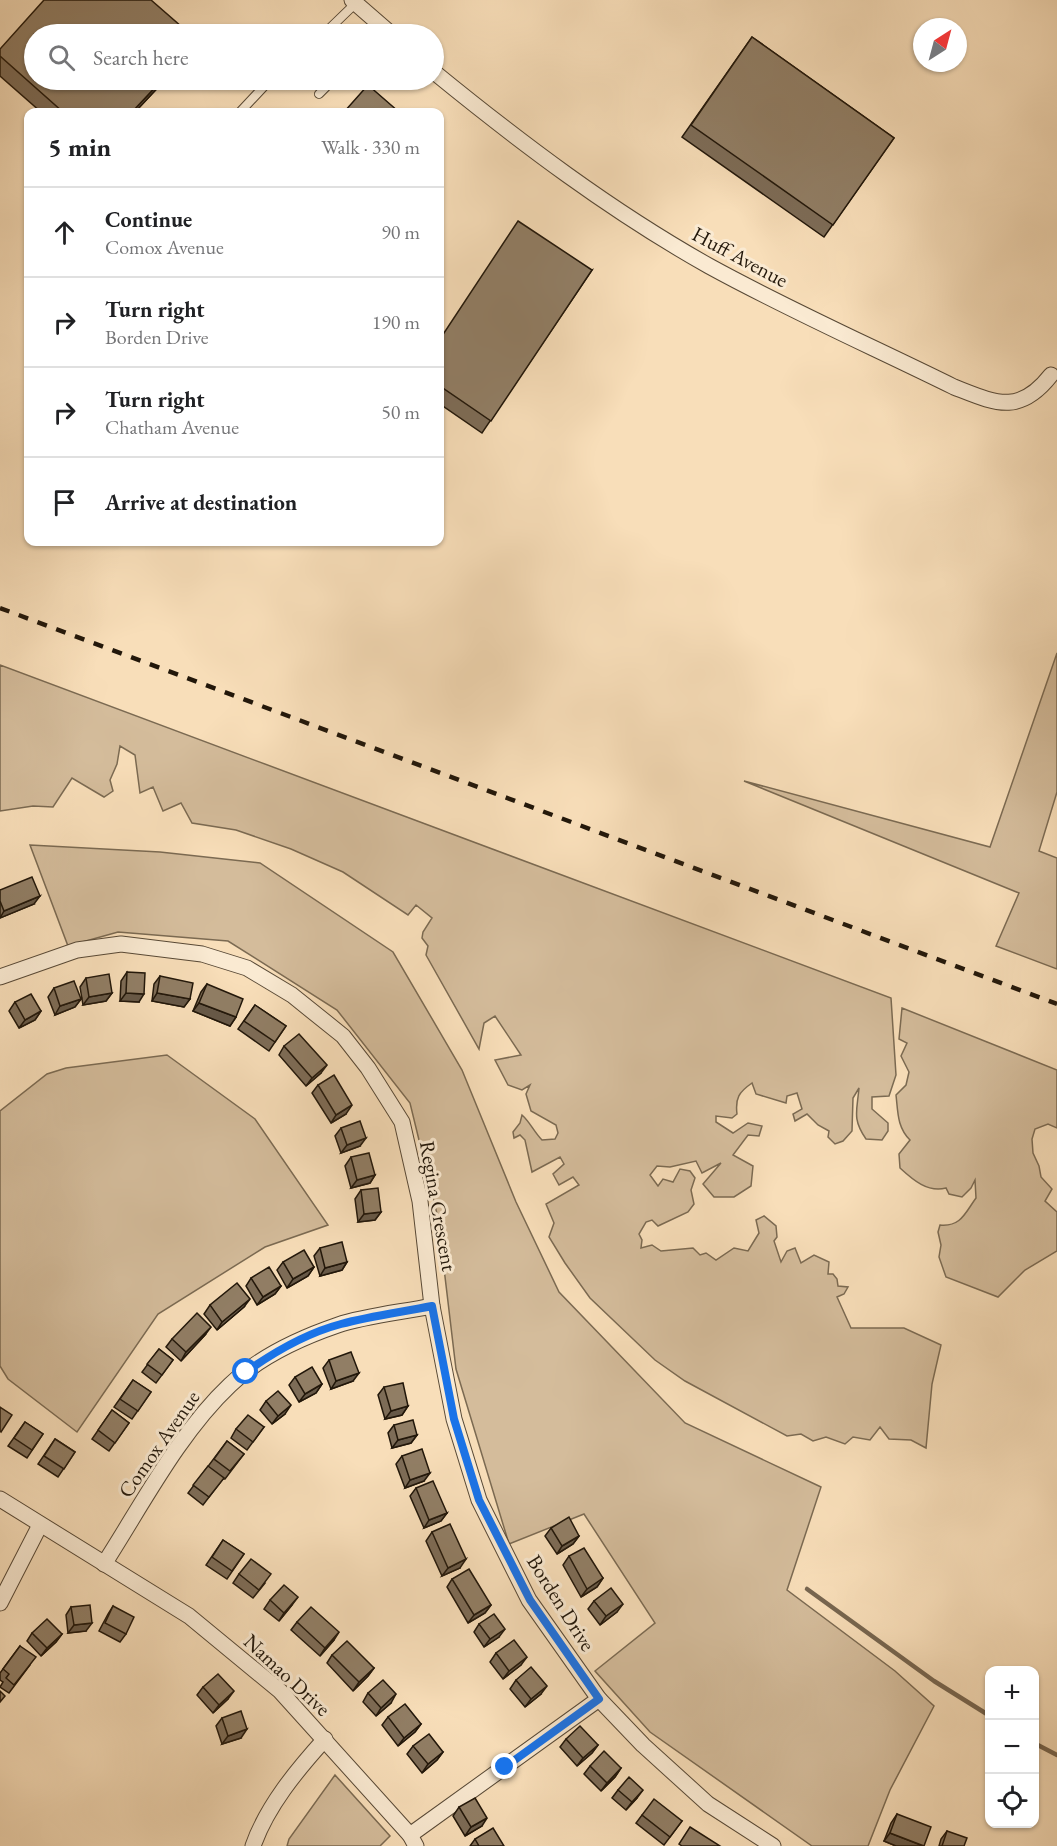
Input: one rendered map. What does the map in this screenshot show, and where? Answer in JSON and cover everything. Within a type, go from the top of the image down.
[{"type":"street","points":[[354,2],[379,24]]},
{"type":"street","name":"Huff Avenue","points":[[444,80],[509,134],[561,172],[669,242],[761,293],[954,387],[984,399],[1004,403],[1023,400],[1039,390],[1051,375]]},
{"type":"street","name":"Regina Crescent","points":[[0,977],[77,950],[121,944],[202,954],[247,968],[292,995],[343,1036],[368,1068],[402,1122],[420,1201],[432,1306]]},
{"type":"street","name":"Comox Avenue","points":[[104,1564],[184,1439],[209,1406],[232,1383],[261,1361],[340,1324],[432,1306]]},
{"type":"street","name":"Borden Drive","points":[[432,1306],[454,1419],[479,1500],[530,1600],[599,1699],[643,1745],[708,1804],[773,1846]]},
{"type":"street","points":[[0,1499],[104,1564]]},
{"type":"street","points":[[0,1602],[40,1525]]},
{"type":"street","name":"Namao Drive","points":[[104,1564],[189,1616],[280,1691],[413,1841]]},
{"type":"street","points":[[413,1841],[599,1699]]},
{"type":"street","points":[[253,1846],[260,1827],[303,1763],[324,1739]]},
{"type":"lane","points":[[334,24],[354,2]]},
{"type":"lane","points":[[244,108],[261,90]]},
{"type":"lane","points":[[319,94],[323,90]]},
{"type":"shaded area","points":[[1057,653],[1057,792],[1039,851],[1057,858],[1057,969],[996,946],[1019,893],[744,781],[990,847]]},
{"type":"shaded area","points":[[0,665],[891,998],[896,1075],[889,1096],[872,1097],[872,1109],[888,1123],[888,1131],[882,1140],[866,1139],[859,1126],[856,1115],[859,1088],[853,1098],[852,1131],[843,1141],[835,1144],[828,1137],[829,1131],[818,1125],[807,1114],[795,1121],[793,1114],[802,1109],[797,1093],[787,1096],[786,1103],[756,1094],[752,1083],[739,1096],[737,1114],[732,1118],[716,1116],[716,1122],[733,1133],[748,1123],[762,1126],[759,1136],[748,1135],[733,1155],[753,1166],[751,1186],[734,1197],[714,1197],[703,1184],[721,1163],[702,1173],[696,1161],[670,1167],[657,1166],[650,1175],[658,1186],[663,1179],[673,1182],[680,1169],[690,1171],[695,1178],[691,1190],[694,1204],[688,1212],[658,1226],[652,1220],[646,1222],[639,1234],[642,1240],[641,1248],[652,1245],[661,1251],[693,1248],[700,1255],[706,1253],[716,1260],[734,1248],[748,1251],[759,1233],[756,1220],[764,1216],[776,1226],[777,1237],[774,1241],[781,1262],[787,1251],[795,1248],[801,1263],[814,1255],[829,1262],[828,1274],[833,1274],[838,1286],[848,1287],[844,1294],[837,1297],[851,1328],[904,1328],[941,1345],[932,1384],[926,1448],[911,1440],[889,1439],[880,1427],[870,1440],[853,1437],[845,1444],[826,1437],[813,1441],[801,1434],[787,1436],[685,1381],[655,1360],[590,1298],[549,1237],[554,1223],[546,1204],[579,1185],[573,1177],[559,1185],[553,1174],[564,1164],[560,1157],[532,1172],[525,1140],[520,1135],[514,1138],[513,1132],[520,1123],[522,1115],[542,1140],[555,1139],[558,1133],[556,1125],[531,1111],[526,1094],[530,1085],[522,1090],[508,1085],[495,1060],[521,1055],[495,1016],[484,1023],[479,1049],[426,955],[428,946],[422,938],[432,918],[416,905],[408,915],[343,872],[291,849],[236,830],[192,823],[181,803],[163,811],[153,787],[140,793],[135,755],[120,746],[117,764],[110,780],[113,791],[104,797],[72,778],[53,807],[33,806],[0,811]]},
{"type":"shaded area","points":[[30,845],[160,852],[260,863],[393,952],[462,1070],[516,1202],[559,1292],[685,1423],[821,1487],[787,1590],[895,1671],[934,1706],[890,1790],[868,1846],[812,1846],[650,1732],[595,1671],[655,1623],[584,1514],[509,1544],[456,1369],[438,1218],[410,1103],[337,1010],[228,941],[118,932],[68,946]]},
{"type":"shaded area","points":[[902,1008],[1057,1070],[1057,1128],[1048,1124],[1035,1129],[1032,1139],[1033,1153],[1041,1177],[1052,1189],[1045,1201],[1057,1212],[1057,1251],[1025,1270],[998,1297],[946,1277],[939,1257],[940,1225],[953,1224],[965,1214],[976,1198],[975,1180],[962,1197],[949,1194],[946,1188],[927,1187],[900,1168],[899,1154],[910,1140],[900,1125],[896,1095],[906,1085],[909,1072],[901,1056],[907,1043],[899,1039]]},
{"type":"shaded area","points":[[167,1055],[255,1119],[328,1225],[265,1247],[158,1314],[77,1432],[8,1379],[0,1366],[0,1111],[47,1074],[66,1068]]},
{"type":"shaded area","points":[[335,1775],[390,1836],[380,1846],[287,1846],[289,1839]]},
{"type":"building","points":[[44,0],[151,0],[179,24],[24,24],[24,77],[0,56],[0,49]]},
{"type":"building","points":[[752,37],[894,138],[833,225],[691,125]]},
{"type":"building","points":[[38,90],[153,90],[136,108],[58,108]]},
{"type":"building","points":[[364,90],[374,90],[394,108],[348,108]]},
{"type":"building","points":[[518,221],[592,270],[491,421],[444,389],[444,333]]},
{"type":"building","points":[[32,877],[40,896],[4,911],[0,901],[0,890]]},
{"type":"building","points":[[127,972],[145,973],[144,994],[126,993]]},
{"type":"building","points":[[109,974],[112,993],[89,997],[86,978]]},
{"type":"building","points":[[160,976],[193,983],[190,999],[157,993]]},
{"type":"building","points":[[74,981],[81,999],[60,1006],[54,988]]},
{"type":"building","points":[[207,984],[243,999],[236,1017],[199,1003]]},
{"type":"building","points":[[31,994],[41,1011],[25,1020],[15,1002]]},
{"type":"building","points":[[255,1005],[286,1026],[275,1042],[244,1021]]},
{"type":"building","points":[[299,1034],[327,1065],[312,1078],[284,1046]]},
{"type":"building","points":[[334,1075],[352,1105],[336,1115],[318,1085]]},
{"type":"building","points":[[360,1121],[366,1138],[347,1145],[341,1128]]},
{"type":"building","points":[[369,1153],[375,1175],[357,1180],[351,1157]]},
{"type":"building","points":[[378,1188],[381,1212],[364,1214],[361,1190]]},
{"type":"building","points":[[342,1242],[347,1262],[325,1268],[320,1248]]},
{"type":"building","points":[[304,1250],[314,1267],[293,1279],[283,1262]]},
{"type":"building","points":[[269,1267],[281,1286],[263,1297],[251,1278]]},
{"type":"building","points":[[237,1283],[250,1299],[222,1322],[210,1305]]},
{"type":"building","points":[[197,1313],[211,1327],[186,1352],[172,1339]]},
{"type":"building","points":[[159,1349],[173,1360],[162,1375],[147,1364]]},
{"type":"building","points":[[351,1352],[359,1373],[336,1381],[329,1360]]},
{"type":"building","points":[[312,1367],[322,1384],[305,1394],[295,1377]]},
{"type":"building","points":[[133,1380],[151,1392],[138,1411],[120,1399]]},
{"type":"building","points":[[403,1383],[408,1406],[391,1411],[384,1387]]},
{"type":"building","points":[[278,1391],[291,1405],[278,1416],[266,1401]]},
{"type":"building","points":[[0,1407],[12,1415],[1,1432],[0,1431]]},
{"type":"building","points":[[112,1410],[129,1423],[115,1443],[98,1430]]},
{"type":"building","points":[[248,1415],[264,1427],[253,1442],[236,1429]]},
{"type":"building","points":[[413,1420],[417,1435],[398,1440],[394,1425]]},
{"type":"building","points":[[25,1422],[43,1434],[32,1450],[14,1438]]},
{"type":"building","points":[[55,1439],[75,1452],[64,1469],[44,1456]]},
{"type":"building","points":[[227,1441],[244,1454],[230,1471],[214,1459]]},
{"type":"building","points":[[422,1449],[430,1473],[410,1480],[402,1456]]},
{"type":"building","points":[[208,1466],[224,1478],[209,1497],[193,1485]]},
{"type":"building","points":[[433,1481],[447,1513],[429,1520],[416,1488]]},
{"type":"building","points":[[569,1517],[579,1536],[562,1546],[551,1528]]},
{"type":"building","points":[[450,1524],[466,1559],[448,1568],[432,1532]]},
{"type":"building","points":[[223,1540],[244,1554],[232,1571],[212,1557]]},
{"type":"building","points":[[584,1548],[603,1578],[587,1589],[569,1556]]},
{"type":"building","points":[[251,1559],[271,1574],[259,1590],[239,1574]]},
{"type":"building","points":[[469,1569],[491,1605],[474,1615],[452,1579]]},
{"type":"building","points":[[284,1585],[298,1597],[284,1613],[270,1600]]},
{"type":"building","points":[[611,1588],[623,1604],[606,1616],[594,1601]]},
{"type":"building","points":[[90,1605],[92,1623],[74,1625],[71,1607]]},
{"type":"building","points":[[113,1606],[134,1617],[126,1634],[105,1623]]},
{"type":"building","points":[[311,1607],[339,1632],[325,1648],[297,1622]]},
{"type":"building","points":[[494,1614],[505,1629],[490,1639],[479,1624]]},
{"type":"building","points":[[47,1619],[62,1634],[47,1648],[32,1633]]},
{"type":"building","points":[[514,1640],[527,1657],[509,1671],[496,1653]]},
{"type":"building","points":[[347,1641],[374,1668],[359,1682],[332,1655]]},
{"type":"building","points":[[20,1646],[36,1657],[14,1685],[6,1678],[9,1674],[3,1669]]},
{"type":"building","points":[[531,1667],[547,1686],[531,1699],[516,1680]]},
{"type":"building","points":[[218,1674],[234,1691],[219,1705],[203,1687]]},
{"type":"building","points":[[383,1680],[396,1694],[381,1708],[368,1693]]},
{"type":"building","points":[[0,1691],[5,1696],[0,1702]]},
{"type":"building","points":[[405,1704],[421,1724],[404,1738],[388,1717]]},
{"type":"building","points":[[241,1711],[247,1729],[228,1736],[222,1718]]},
{"type":"building","points":[[580,1726],[598,1745],[583,1758],[566,1739]]},
{"type":"building","points":[[429,1734],[443,1752],[428,1764],[413,1746]]},
{"type":"building","points":[[604,1751],[621,1768],[607,1783],[590,1766]]},
{"type":"building","points":[[629,1777],[643,1790],[632,1802],[618,1790]]},
{"type":"building","points":[[475,1798],[487,1818],[471,1827],[459,1807]]},
{"type":"building","points":[[654,1799],[682,1821],[670,1837],[642,1815]]},
{"type":"building","points":[[897,1814],[931,1827],[924,1846],[890,1833]]},
{"type":"building","points":[[690,1827],[720,1846],[682,1846],[679,1844]]},
{"type":"building","points":[[493,1828],[504,1846],[479,1846],[475,1839]]},
{"type":"building","points":[[947,1831],[967,1838],[964,1846],[942,1846]]},
{"type":"waterway","points":[[807,1589],[934,1681],[985,1713]]},
{"type":"waterway","points":[[1039,1746],[1057,1755]]},
{"type":"railway","points":[[0,608],[1057,1004]]},
{"type":"route","points":[[246,1372],[299,1340],[340,1324],[432,1306],[454,1419],[479,1500],[530,1600],[599,1699],[505,1767]]}]
